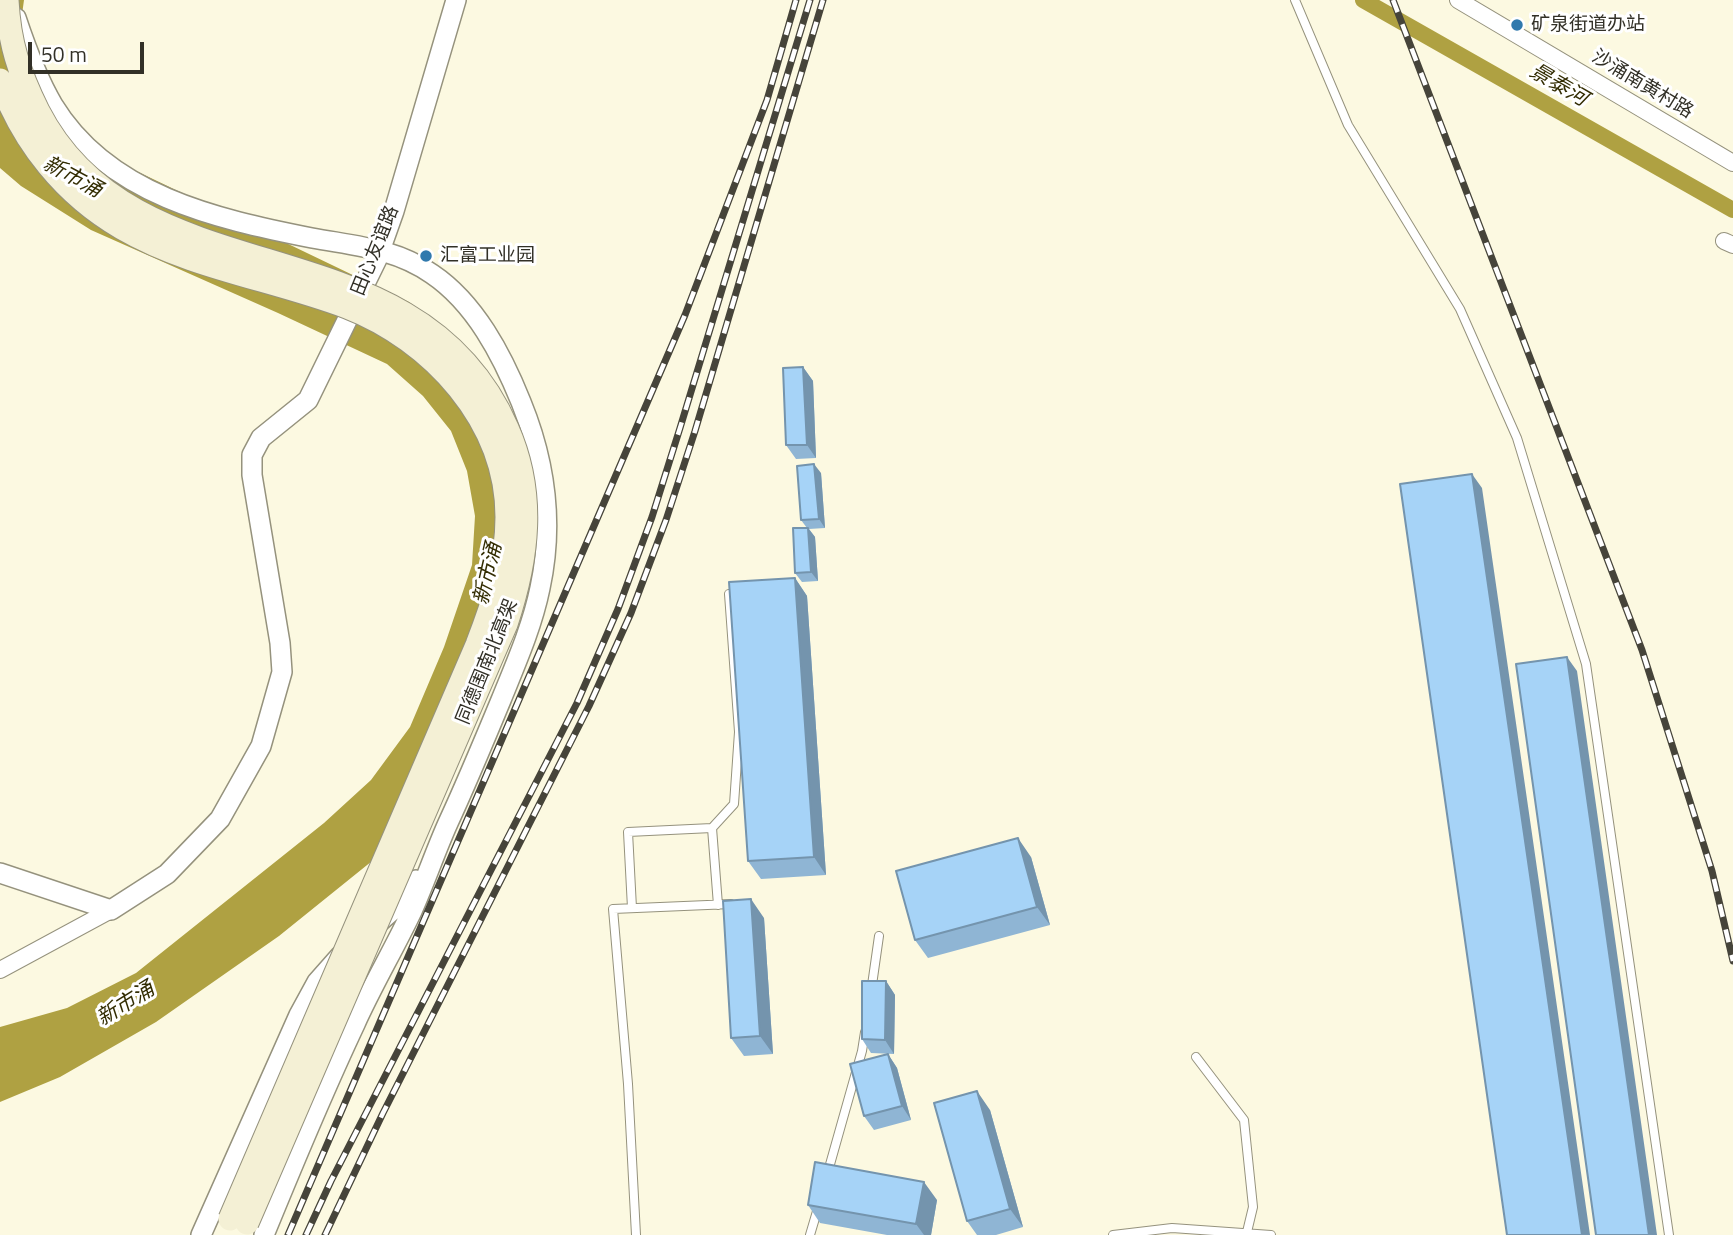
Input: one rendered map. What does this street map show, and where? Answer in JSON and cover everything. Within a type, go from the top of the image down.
[{"type":"main road","name":"同德围南北高架","points":[[9,0],[8,28],[15,59],[31,98],[57,144],[95,185],[126,207],[180,232],[342,284],[389,304],[419,322],[458,355],[486,390],[511,437],[522,472],[526,505],[525,549],[518,586],[506,624],[247,1226]]},
{"type":"main road","name":"同德围南北高架","points":[[0,80],[13,112],[36,149],[59,178],[101,215],[156,246],[307,293],[369,316],[420,349],[456,383],[473,409],[496,456],[505,493],[507,514],[504,557],[495,594],[247,1226]]},
{"type":"street","points":[[9,0],[29,56],[55,108],[79,140],[104,163],[132,182],[209,213],[379,254],[430,272],[452,290],[479,321],[516,390],[533,433],[546,486],[548,529],[540,589],[528,630],[410,915],[247,1226]]},
{"type":"street","name":"田心友谊路","points":[[111,910],[167,874],[220,819],[261,746],[282,671],[252,475],[252,455],[261,438],[308,400],[379,254],[456,0]]},
{"type":"street","name":"沙涌南黄村路","points":[[1458,0],[1733,163]]},
{"type":"street","points":[[201,1235],[276,1063],[317,982],[351,944],[402,902],[445,831]]},
{"type":"street","points":[[0,873],[111,910]]},
{"type":"street","points":[[0,970],[111,910]]},
{"type":"street","points":[[317,982],[331,975],[340,977],[347,983],[356,1005],[356,1021]]},
{"type":"lane","points":[[1295,0],[1349,125],[1465,320],[1517,438],[1578,637],[1586,664],[1669,1235]]},
{"type":"lane","points":[[632,908],[628,832],[712,828],[734,804],[739,732],[729,594]]},
{"type":"lane","points":[[712,828],[718,905]]},
{"type":"lane","points":[[636,1235],[628,1084],[613,909],[737,904]]},
{"type":"lane","points":[[869,1000],[879,936]]},
{"type":"lane","points":[[825,1182],[862,1051],[866,1026]]},
{"type":"lane","points":[[1196,1057],[1244,1121],[1253,1207],[1247,1233]]},
{"type":"lane","points":[[810,1235],[821,1196]]},
{"type":"lane","points":[[1113,1235],[1172,1228],[1271,1235]]},
{"type":"water","name":"新市涌","points":[[0,0],[24,0],[20,29],[78,143],[409,302],[442,326],[469,360],[533,503],[382,853],[279,936],[156,1022],[60,1077],[0,1102],[0,1027],[67,1008],[136,973],[324,823],[371,780],[410,727],[444,647],[472,565],[475,516],[467,471],[451,431],[423,396],[387,364],[91,230],[21,186],[0,168]]},
{"type":"building","points":[[803,367],[807,445],[786,445],[783,368]]},
{"type":"building","points":[[814,464],[819,519],[801,520],[797,466]]},
{"type":"building","points":[[1472,474],[1582,1235],[1507,1235],[1400,484]]},
{"type":"building","points":[[793,528],[808,528],[811,572],[795,573]]},
{"type":"building","points":[[795,578],[814,857],[748,861],[729,582]]},
{"type":"building","points":[[1567,657],[1649,1235],[1596,1235],[1516,664]]},
{"type":"building","points":[[1018,838],[1037,907],[915,940],[896,871]]},
{"type":"building","points":[[751,899],[760,1036],[731,1038],[723,901]]},
{"type":"building","points":[[862,981],[886,981],[885,1040],[862,1039]]},
{"type":"building","points":[[888,1054],[902,1106],[864,1116],[850,1064]]},
{"type":"building","points":[[977,1091],[1010,1209],[967,1221],[934,1103]]},
{"type":"building","points":[[815,1162],[924,1182],[916,1224],[808,1205]]},
{"type":"waterway","name":"景泰河","points":[[1363,0],[1733,210]]},
{"type":"railway","points":[[288,1235],[685,315],[767,100],[796,0]]},
{"type":"railway","points":[[306,1235],[331,1181],[577,703],[618,609],[652,517],[810,0]]},
{"type":"railway","points":[[325,1235],[383,1113],[589,706],[631,613],[666,520],[695,431],[823,0]]},
{"type":"railway","points":[[1393,0],[1642,650],[1712,871],[1733,961]]},
{"type":"place","name":"矿泉街道办站","points":[[1517,25]]},
{"type":"place","name":"汇富工业园","points":[[426,256]]}]
